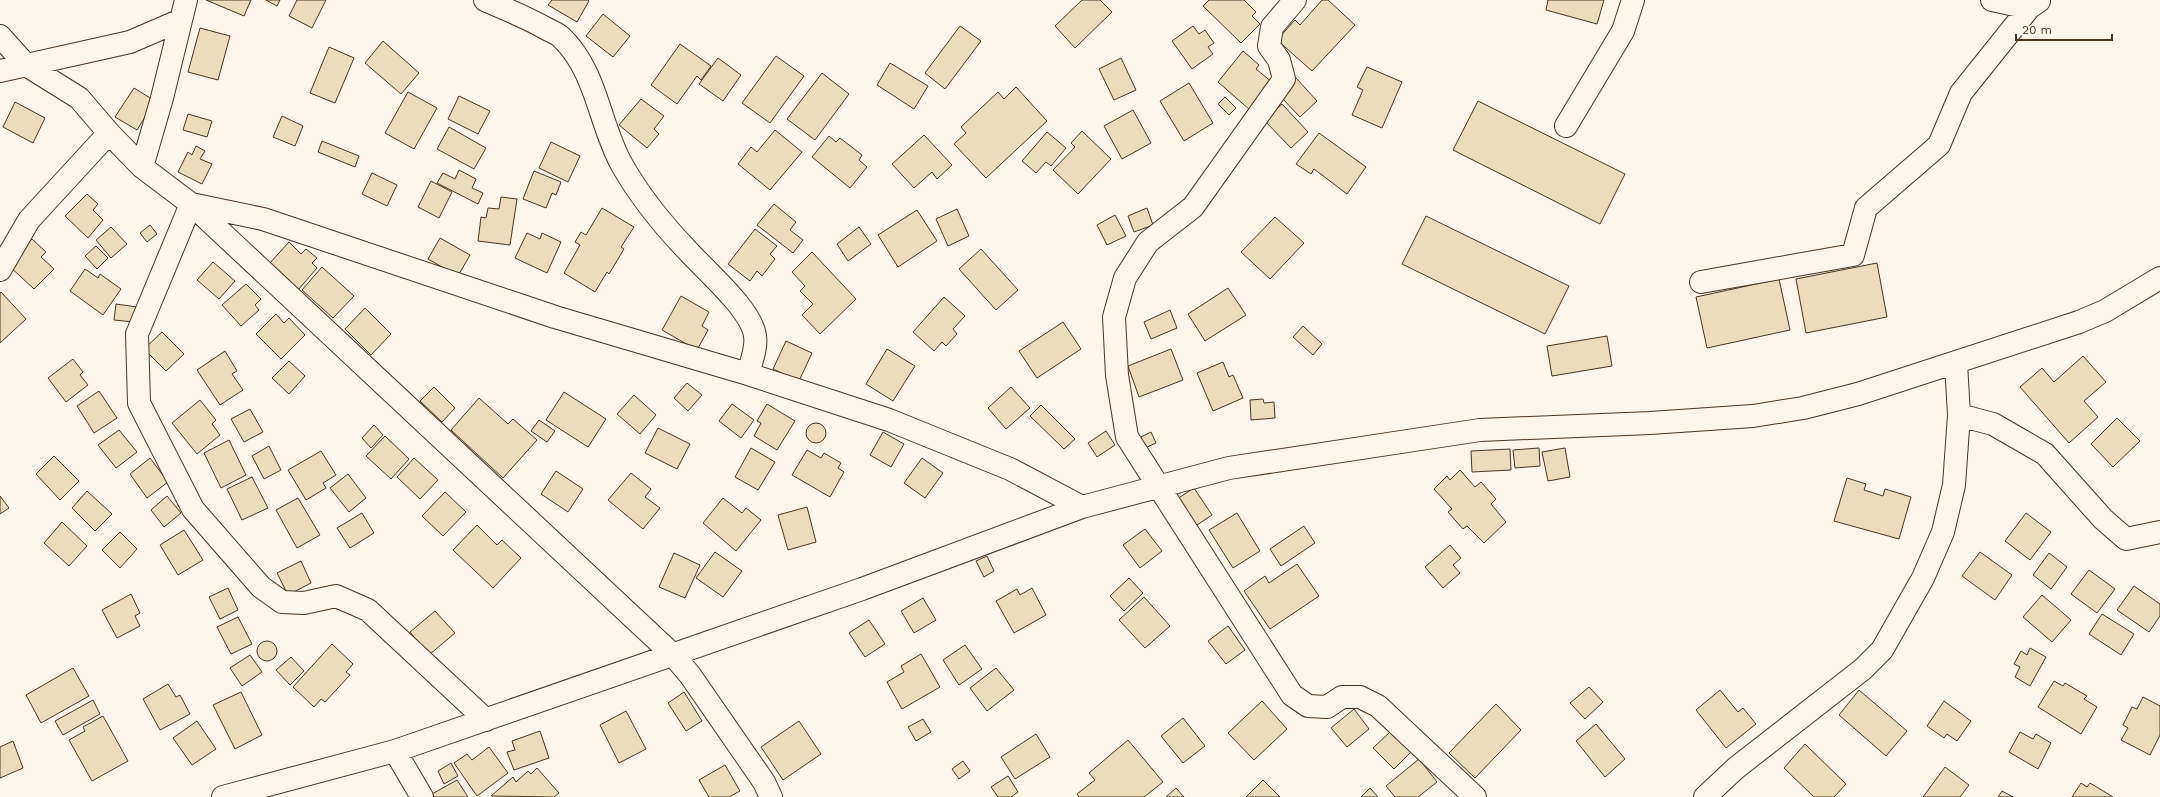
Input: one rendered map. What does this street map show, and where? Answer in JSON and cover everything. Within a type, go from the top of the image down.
[{"type":"street","points":[[485,0],[525,17],[561,36],[581,63],[601,108],[608,136],[622,165],[653,209],[688,251],[718,281],[749,319],[756,335],[756,346],[748,374]]},
{"type":"street","points":[[1295,0],[1272,26],[1269,46],[1279,60],[1284,79],[1194,207],[1148,242],[1126,278],[1114,317],[1117,375],[1127,437],[1292,695],[1308,706],[1327,707],[1342,697],[1360,697],[1378,706],[1475,797]]},
{"type":"street","points":[[1566,126],[1623,31],[1633,0]]},
{"type":"street","points":[[1992,0],[2035,4]]},
{"type":"street","points":[[1701,282],[1853,255],[1866,208],[1938,145],[1961,93],[2035,4]]},
{"type":"street","points":[[0,71],[130,42],[183,10]]},
{"type":"street","points":[[142,167],[162,98],[183,10]]},
{"type":"street","points":[[0,36],[26,65],[79,98],[109,133],[142,167],[191,204],[672,654],[690,675],[764,782],[771,797]]},
{"type":"street","points":[[0,270],[29,220],[109,133]]},
{"type":"street","points":[[191,204],[263,219],[555,316],[748,374],[896,422],[1010,469],[1082,507]]},
{"type":"street","points":[[191,204],[138,334],[139,403],[193,509],[266,590],[282,602],[304,603],[336,596],[368,610],[486,720]]},
{"type":"street","points":[[223,797],[395,751],[862,589],[1082,507],[1159,486],[1230,468],[1480,430],[1650,423],[1753,416],[1803,408],[1858,394],[2079,322],[2105,311],[2160,278]]},
{"type":"street","points":[[1705,797],[1736,768],[1863,669],[1882,650],[1923,578],[1943,532],[1954,485],[1959,415],[1956,363]]},
{"type":"street","points":[[1959,415],[1994,424],[2045,454],[2103,519],[2126,539],[2160,532]]},
{"type":"street","points":[[395,751],[422,797]]},
{"type":"building","points":[[206,0],[251,0],[244,16]]},
{"type":"building","points":[[266,0],[280,0],[277,6]]},
{"type":"building","points":[[297,0],[326,0],[312,28],[289,16]]},
{"type":"building","points":[[552,0],[589,1],[577,22],[548,5]]},
{"type":"building","points":[[1082,0],[1100,0],[1112,12],[1075,48],[1055,26]]},
{"type":"building","points":[[1209,0],[1244,0],[1256,12],[1252,16],[1260,24],[1241,43],[1203,6]]},
{"type":"building","points":[[1322,0],[1328,0],[1355,25],[1312,71],[1277,40],[1295,20],[1300,25]]},
{"type":"building","points":[[1548,0],[1604,0],[1597,24],[1546,10]]},
{"type":"building","points":[[603,14],[630,36],[613,57],[586,36]]},
{"type":"building","points":[[960,26],[981,41],[945,89],[925,73]]},
{"type":"building","points":[[1193,26],[1199,34],[1205,30],[1214,43],[1208,47],[1213,54],[1192,69],[1172,41]]},
{"type":"building","points":[[200,28],[230,36],[218,80],[188,72]]},
{"type":"building","points":[[383,41],[419,73],[401,94],[365,63]]},
{"type":"building","points":[[680,44],[711,66],[701,80],[697,76],[677,104],[651,85]]},
{"type":"building","points":[[329,47],[354,58],[335,103],[310,93]]},
{"type":"building","points":[[1243,51],[1259,65],[1256,69],[1273,83],[1250,110],[1218,82]]},
{"type":"building","points":[[776,56],[804,76],[770,123],[742,103]]},
{"type":"building","points":[[718,58],[741,75],[723,101],[699,84]]},
{"type":"building","points":[[1121,58],[1136,90],[1114,100],[1099,69]]},
{"type":"building","points":[[890,63],[928,86],[914,109],[877,85]]},
{"type":"building","points":[[1367,67],[1402,82],[1382,128],[1352,115],[1363,90],[1357,87]]},
{"type":"building","points":[[822,73],[849,94],[815,140],[787,119]]},
{"type":"building","points":[[1296,78],[1317,101],[1300,117],[1278,94]]},
{"type":"building","points":[[1189,83],[1213,123],[1184,141],[1160,101]]},
{"type":"building","points":[[1016,87],[1047,121],[986,178],[954,144],[966,133],[961,127],[998,92],[1004,99]]},
{"type":"building","points":[[134,88],[155,101],[137,130],[115,117]]},
{"type":"building","points":[[408,92],[437,108],[414,149],[385,133]]},
{"type":"building","points":[[459,96],[490,111],[478,134],[448,119]]},
{"type":"building","points":[[1225,97],[1236,108],[1229,115],[1218,104]]},
{"type":"building","points":[[641,99],[664,116],[654,129],[659,134],[647,148],[619,125]]},
{"type":"building","points":[[1478,101],[1625,174],[1600,224],[1453,150]]},
{"type":"building","points":[[15,102],[45,118],[33,143],[3,127]]},
{"type":"building","points":[[1282,104],[1308,132],[1291,148],[1264,120]]},
{"type":"building","points":[[1133,110],[1151,143],[1122,159],[1104,126]]},
{"type":"building","points":[[188,114],[212,121],[207,137],[183,130]]},
{"type":"building","points":[[282,116],[303,126],[295,146],[273,137]]},
{"type":"building","points":[[449,127],[486,148],[474,169],[437,149]]},
{"type":"building","points":[[775,130],[802,152],[770,190],[738,164],[751,147],[757,152]]},
{"type":"building","points":[[1082,131],[1111,159],[1078,194],[1053,170],[1075,147],[1071,143]]},
{"type":"building","points":[[1047,132],[1066,148],[1051,166],[1046,162],[1036,173],[1022,161]]},
{"type":"building","points":[[1319,133],[1366,167],[1347,194],[1314,169],[1311,174],[1296,164]]},
{"type":"building","points":[[924,135],[952,165],[937,179],[932,172],[914,188],[892,164]]},
{"type":"building","points":[[829,136],[836,142],[840,138],[862,155],[859,160],[867,167],[850,188],[812,157]]},
{"type":"building","points":[[322,141],[359,156],[355,167],[318,152]]},
{"type":"building","points":[[551,142],[580,156],[568,182],[539,168]]},
{"type":"building","points":[[196,146],[205,151],[200,159],[212,164],[202,184],[178,172],[188,152],[192,155]]},
{"type":"building","points":[[459,170],[476,179],[472,188],[483,193],[478,204],[437,183],[443,173],[455,179]]},
{"type":"building","points":[[534,171],[561,182],[556,195],[552,193],[546,208],[523,199]]},
{"type":"building","points":[[372,173],[397,185],[387,206],[362,194]]},
{"type":"building","points":[[431,181],[452,192],[439,218],[418,207]]},
{"type":"building","points":[[87,194],[98,204],[93,210],[103,220],[88,238],[65,216]]},
{"type":"building","points":[[501,197],[517,199],[510,245],[478,241],[481,217],[486,218],[488,208],[499,209]]},
{"type":"building","points":[[774,204],[796,222],[790,230],[803,240],[793,253],[757,225]]},
{"type":"building","points":[[602,208],[634,227],[621,247],[624,249],[609,274],[607,272],[595,292],[564,273],[580,245],[575,242],[581,232],[586,235]]},
{"type":"building","points":[[1147,208],[1153,225],[1134,232],[1128,216]]},
{"type":"building","points":[[957,209],[969,236],[948,246],[936,219]]},
{"type":"building","points":[[917,210],[937,241],[898,267],[878,235]]},
{"type":"building","points":[[1115,215],[1126,236],[1107,245],[1097,225]]},
{"type":"building","points":[[1426,216],[1569,286],[1545,334],[1402,264]]},
{"type":"building","points":[[1275,217],[1304,243],[1270,279],[1241,252]]},
{"type":"building","points":[[150,225],[157,234],[147,242],[140,233]]},
{"type":"building","points":[[111,227],[127,244],[111,258],[96,240]]},
{"type":"building","points":[[859,227],[871,244],[848,261],[837,244]]},
{"type":"building","points":[[755,229],[777,246],[770,254],[775,259],[762,276],[757,271],[750,281],[728,264]]},
{"type":"building","points":[[527,233],[540,239],[542,233],[561,242],[547,273],[515,258]]},
{"type":"building","points":[[440,238],[470,255],[458,276],[428,259]]},
{"type":"building","points":[[32,239],[46,252],[41,257],[54,269],[34,289],[8,265]]},
{"type":"building","points":[[289,242],[301,254],[306,249],[317,258],[312,263],[317,268],[298,290],[269,264]]},
{"type":"building","points":[[96,246],[108,258],[97,269],[85,256]]},
{"type":"building","points":[[981,249],[1018,290],[996,310],[959,269]]},
{"type":"building","points":[[812,252],[856,299],[820,334],[802,315],[813,304],[800,291],[805,286],[792,272]]},
{"type":"building","points":[[213,262],[235,281],[219,299],[197,280]]},
{"type":"building","points":[[1877,263],[1887,317],[1806,333],[1796,279]]},
{"type":"building","points":[[322,267],[354,296],[333,318],[302,290]]},
{"type":"building","points":[[85,269],[98,278],[100,274],[121,289],[103,315],[70,291]]},
{"type":"building","points":[[1779,279],[1790,330],[1707,348],[1696,297]]},
{"type":"building","points":[[246,284],[261,299],[255,305],[259,310],[241,326],[222,305]]},
{"type":"building","points":[[1228,288],[1246,315],[1205,341],[1188,314]]},
{"type":"building","points":[[1,292],[26,319],[0,343],[0,293]]},
{"type":"building","points":[[681,296],[709,312],[702,326],[708,330],[697,350],[662,330]]},
{"type":"building","points":[[944,297],[965,316],[953,329],[957,334],[946,346],[942,342],[934,351],[913,332]]},
{"type":"building","points":[[116,304],[137,307],[134,322],[114,320]]},
{"type":"building","points":[[365,308],[391,334],[371,355],[345,329]]},
{"type":"building","points":[[1170,310],[1177,328],[1151,339],[1144,322]]},
{"type":"building","points":[[276,314],[284,323],[289,318],[305,335],[281,359],[256,334]]},
{"type":"building","points":[[1063,322],[1081,349],[1037,378],[1019,351]]},
{"type":"building","points":[[1303,326],[1322,344],[1313,355],[1293,337]]},
{"type":"building","points":[[162,332],[184,354],[166,371],[144,349]]},
{"type":"building","points":[[1607,336],[1612,366],[1552,376],[1547,346]]},
{"type":"building","points":[[786,341],[812,353],[799,381],[773,369]]},
{"type":"building","points":[[887,349],[915,366],[893,401],[866,384]]},
{"type":"building","points":[[1171,349],[1183,380],[1139,397],[1128,366]]},
{"type":"building","points":[[225,351],[237,371],[232,374],[243,390],[220,405],[197,370]]},
{"type":"building","points":[[2083,356],[2106,382],[2084,401],[2098,417],[2069,443],[2020,387],[2042,368],[2054,382]]},
{"type":"building","points":[[73,359],[83,372],[80,375],[88,385],[66,402],[48,378]]},
{"type":"building","points":[[289,361],[305,376],[289,394],[272,378]]},
{"type":"building","points":[[1223,362],[1229,377],[1233,375],[1243,398],[1213,411],[1197,373]]},
{"type":"building","points":[[687,383],[702,395],[688,411],[674,398]]},
{"type":"building","points":[[434,387],[455,408],[442,422],[420,401]]},
{"type":"building","points":[[1011,387],[1030,408],[1006,429],[988,408]]},
{"type":"building","points":[[99,391],[117,418],[94,433],[77,406]]},
{"type":"building","points":[[564,392],[606,419],[588,447],[546,420]]},
{"type":"building","points":[[634,395],[656,415],[640,434],[617,414]]},
{"type":"building","points":[[479,398],[508,424],[513,419],[537,440],[503,478],[451,430]]},
{"type":"building","points":[[1263,399],[1264,403],[1274,402],[1275,418],[1251,420],[1250,400]]},
{"type":"building","points":[[200,400],[216,420],[212,424],[220,435],[197,454],[172,423]]},
{"type":"building","points":[[732,404],[754,420],[741,438],[719,421]]},
{"type":"building","points":[[767,404],[795,421],[777,450],[754,436],[761,423],[757,421]]},
{"type":"building","points":[[1041,405],[1075,439],[1064,449],[1030,416]]},
{"type":"building","points":[[250,409],[263,432],[244,442],[231,419]]},
{"type":"building","points":[[2117,418],[2140,441],[2113,467],[2091,444]]},
{"type":"building","points":[[539,420],[555,431],[547,442],[531,431]]},
{"type":"building","points":[[812,423],[820,423],[826,429],[826,437],[820,443],[812,443],[806,437],[806,429]]},
{"type":"building","points":[[374,425],[383,435],[371,448],[362,438]]},
{"type":"building","points":[[658,428],[690,444],[677,469],[645,453]]},
{"type":"building","points":[[119,430],[137,452],[116,468],[98,445]]},
{"type":"building","points":[[1106,431],[1115,445],[1097,457],[1088,443]]},
{"type":"building","points":[[883,432],[904,444],[891,467],[870,455]]},
{"type":"building","points":[[1151,432],[1156,443],[1145,448],[1141,437]]},
{"type":"building","points":[[385,436],[409,459],[391,479],[366,456]]},
{"type":"building","points":[[229,440],[246,475],[221,488],[204,453]]},
{"type":"building","points":[[269,446],[281,470],[264,479],[252,456]]},
{"type":"building","points":[[751,448],[775,462],[758,490],[735,477]]},
{"type":"building","points":[[1539,448],[1540,466],[1515,468],[1513,450]]},
{"type":"building","points":[[1565,448],[1570,477],[1548,481],[1542,452]]},
{"type":"building","points":[[1510,449],[1511,470],[1472,472],[1471,451]]},
{"type":"building","points":[[807,450],[821,458],[824,453],[841,463],[838,468],[844,472],[830,497],[792,475]]},
{"type":"building","points":[[321,451],[336,475],[323,483],[326,488],[306,500],[288,470]]},
{"type":"building","points":[[54,456],[79,481],[60,500],[36,474]]},
{"type":"building","points":[[150,458],[168,482],[147,498],[130,474]]},
{"type":"building","points":[[414,458],[438,480],[420,499],[397,477]]},
{"type":"building","points":[[922,458],[943,473],[925,498],[904,483]]},
{"type":"building","points":[[1460,470],[1475,487],[1481,482],[1496,499],[1491,504],[1506,522],[1484,543],[1467,526],[1463,529],[1448,512],[1452,509],[1434,489],[1447,476],[1450,480]]},
{"type":"building","points":[[556,471],[583,489],[568,512],[541,494]]},
{"type":"building","points":[[631,473],[651,489],[645,497],[660,508],[643,529],[608,500]]},
{"type":"building","points":[[348,474],[366,498],[349,512],[330,488]]},
{"type":"building","points":[[252,477],[268,508],[242,520],[227,489]]},
{"type":"building","points":[[1847,478],[1866,484],[1864,490],[1883,496],[1885,489],[1911,497],[1899,539],[1834,521]]},
{"type":"building","points":[[1194,488],[1212,515],[1194,527],[1177,499]]},
{"type":"building","points":[[87,491],[112,514],[95,531],[72,508]]},
{"type":"building","points":[[445,492],[466,512],[443,536],[422,516]]},
{"type":"building","points":[[0,496],[9,508],[0,514]]},
{"type":"building","points":[[167,496],[181,513],[164,527],[151,510]]},
{"type":"building","points":[[298,498],[320,535],[297,548],[276,510]]},
{"type":"building","points":[[723,498],[742,513],[746,508],[761,520],[736,551],[703,523]]},
{"type":"building","points":[[807,507],[816,542],[788,550],[778,515]]},
{"type":"building","points":[[362,513],[374,533],[350,548],[337,528]]},
{"type":"building","points":[[1237,513],[1260,551],[1233,568],[1209,530]]},
{"type":"building","points":[[2026,513],[2051,532],[2030,560],[2005,541]]},
{"type":"building","points":[[62,522],[87,546],[69,566],[44,543]]},
{"type":"building","points":[[477,525],[497,545],[502,540],[521,558],[493,588],[453,550]]},
{"type":"building","points":[[1304,526],[1315,543],[1281,566],[1270,549]]},
{"type":"building","points":[[1145,529],[1162,551],[1140,568],[1123,545]]},
{"type":"building","points":[[184,530],[203,560],[178,575],[160,545]]},
{"type":"building","points":[[120,532],[137,549],[120,568],[102,550]]},
{"type":"building","points":[[1450,545],[1461,558],[1453,565],[1460,573],[1443,588],[1425,567]]},
{"type":"building","points":[[715,552],[742,571],[723,597],[696,578]]},
{"type":"building","points":[[1980,552],[2012,575],[1995,600],[1962,576]]},
{"type":"building","points":[[674,553],[700,565],[685,598],[659,587]]},
{"type":"building","points":[[2049,553],[2067,567],[2051,589],[2033,575]]},
{"type":"building","points":[[987,556],[994,571],[984,577],[976,561]]},
{"type":"building","points":[[301,561],[311,583],[288,595],[277,573]]},
{"type":"building","points":[[1297,564],[1319,596],[1270,629],[1244,591],[1265,576],[1269,583]]},
{"type":"building","points":[[2089,570],[2115,589],[2097,613],[2071,594]]},
{"type":"building","points":[[1129,578],[1143,593],[1124,611],[1110,596]]},
{"type":"building","points":[[2134,586],[2160,604],[2160,616],[2149,632],[2117,610]]},
{"type":"building","points":[[228,588],[238,610],[220,619],[209,597]]},
{"type":"building","points":[[1032,588],[1046,615],[1014,633],[996,601],[1017,589],[1020,595]]},
{"type":"building","points":[[131,594],[140,613],[135,616],[140,626],[117,638],[102,610]]},
{"type":"building","points":[[2042,595],[2071,620],[2052,642],[2023,617]]},
{"type":"building","points":[[1144,597],[1170,626],[1145,648],[1119,620]]},
{"type":"building","points":[[923,598],[936,620],[914,633],[901,611]]},
{"type":"building","points":[[435,611],[455,633],[429,655],[410,632]]},
{"type":"building","points":[[2102,614],[2134,634],[2121,655],[2089,634]]},
{"type":"building","points":[[238,617],[252,644],[231,654],[217,627]]},
{"type":"building","points":[[869,620],[885,644],[865,657],[849,633]]},
{"type":"building","points":[[1228,626],[1245,650],[1226,664],[1208,641]]},
{"type":"building","points":[[263,641],[271,641],[277,647],[277,655],[271,661],[263,661],[257,655],[257,647]]},
{"type":"building","points":[[332,644],[353,664],[346,672],[350,675],[325,702],[321,699],[314,707],[293,687]]},
{"type":"building","points":[[965,645],[982,669],[959,685],[943,660]]},
{"type":"building","points":[[2030,648],[2046,657],[2030,686],[2015,677],[2020,667],[2014,664],[2021,651],[2027,655]]},
{"type":"building","points":[[921,654],[940,687],[902,709],[887,682],[904,672],[901,666]]},
{"type":"building","points":[[250,655],[262,672],[242,686],[230,668]]},
{"type":"building","points":[[291,657],[304,671],[290,685],[276,670]]},
{"type":"building","points":[[73,668],[89,696],[41,723],[26,695]]},
{"type":"building","points":[[996,668],[1014,690],[987,711],[970,688]]},
{"type":"building","points":[[2054,681],[2063,686],[2065,683],[2087,696],[2084,699],[2097,707],[2081,734],[2038,707]]},
{"type":"building","points":[[168,684],[176,697],[180,695],[190,714],[160,730],[143,699]]},
{"type":"building","points":[[1589,687],[1603,702],[1585,719],[1570,703]]},
{"type":"building","points":[[1720,690],[1738,712],[1743,708],[1756,724],[1726,748],[1696,710]]},
{"type":"building","points":[[1859,690],[1907,731],[1886,756],[1839,715]]},
{"type":"building","points":[[241,692],[262,735],[235,749],[213,705]]},
{"type":"building","points":[[684,692],[702,721],[686,731],[668,703]]},
{"type":"building","points":[[2143,697],[2160,706],[2160,735],[2150,755],[2121,740],[2128,728],[2123,725],[2132,707],[2137,709]]},
{"type":"building","points":[[93,700],[100,714],[63,735],[55,721]]},
{"type":"building","points":[[1262,701],[1287,729],[1254,760],[1228,733]]},
{"type":"building","points":[[1944,701],[1971,721],[1957,741],[1947,734],[1944,738],[1927,726]]},
{"type":"building","points":[[1496,704],[1521,730],[1475,778],[1449,753]]},
{"type":"building","points":[[1354,709],[1369,729],[1347,747],[1331,728]]},
{"type":"building","points":[[626,711],[646,749],[619,763],[600,725]]},
{"type":"building","points":[[103,716],[128,761],[92,781],[69,740],[85,731],[83,727]]},
{"type":"building","points":[[1183,718],[1205,746],[1183,763],[1161,736]]},
{"type":"building","points":[[923,719],[931,732],[916,741],[908,727]]},
{"type":"building","points":[[197,721],[216,749],[192,765],[173,738]]},
{"type":"building","points":[[799,721],[821,754],[783,780],[761,747]]},
{"type":"building","points":[[1596,724],[1625,759],[1605,777],[1576,741]]},
{"type":"building","points":[[540,731],[549,758],[514,770],[507,752],[515,750],[512,741]]},
{"type":"building","points":[[1390,732],[1411,752],[1394,769],[1373,748]]},
{"type":"building","points":[[2020,732],[2033,739],[2036,734],[2051,743],[2038,769],[2009,752]]},
{"type":"building","points":[[1036,734],[1050,757],[1015,779],[1001,757]]},
{"type":"building","points":[[1128,740],[1163,782],[1144,797],[1079,797],[1077,794],[1095,780],[1089,773]]},
{"type":"building","points":[[13,741],[23,768],[0,778],[0,747]]},
{"type":"building","points":[[1805,744],[1846,784],[1834,797],[1814,797],[1784,768]]},
{"type":"building","points":[[489,747],[508,773],[477,796],[454,763],[467,754],[472,760]]},
{"type":"building","points":[[1419,759],[1437,782],[1418,797],[1395,797],[1386,786]]},
{"type":"building","points":[[963,761],[970,771],[959,779],[952,769]]},
{"type":"building","points":[[451,763],[458,776],[444,784],[438,771]]},
{"type":"building","points":[[725,765],[740,791],[729,797],[709,797],[699,780]]},
{"type":"building","points":[[1945,767],[1969,785],[1960,797],[1923,797]]},
{"type":"building","points":[[537,768],[559,793],[554,797],[491,796],[513,777],[516,782],[528,771],[531,774]]},
{"type":"building","points":[[1008,776],[1018,792],[1011,797],[998,797],[991,787]]},
{"type":"building","points":[[457,780],[468,797],[434,797],[432,794]]},
{"type":"building","points":[[1263,780],[1280,797],[1246,797]]},
{"type":"building","points":[[2081,783],[2087,787],[2090,783],[2113,797],[2072,797]]},
{"type":"building","points":[[1176,788],[1184,797],[1166,797]]},
{"type":"building","points":[[1370,788],[1378,797],[1361,797]]},
{"type":"building","points":[[2002,791],[2013,797],[1998,797]]}]
